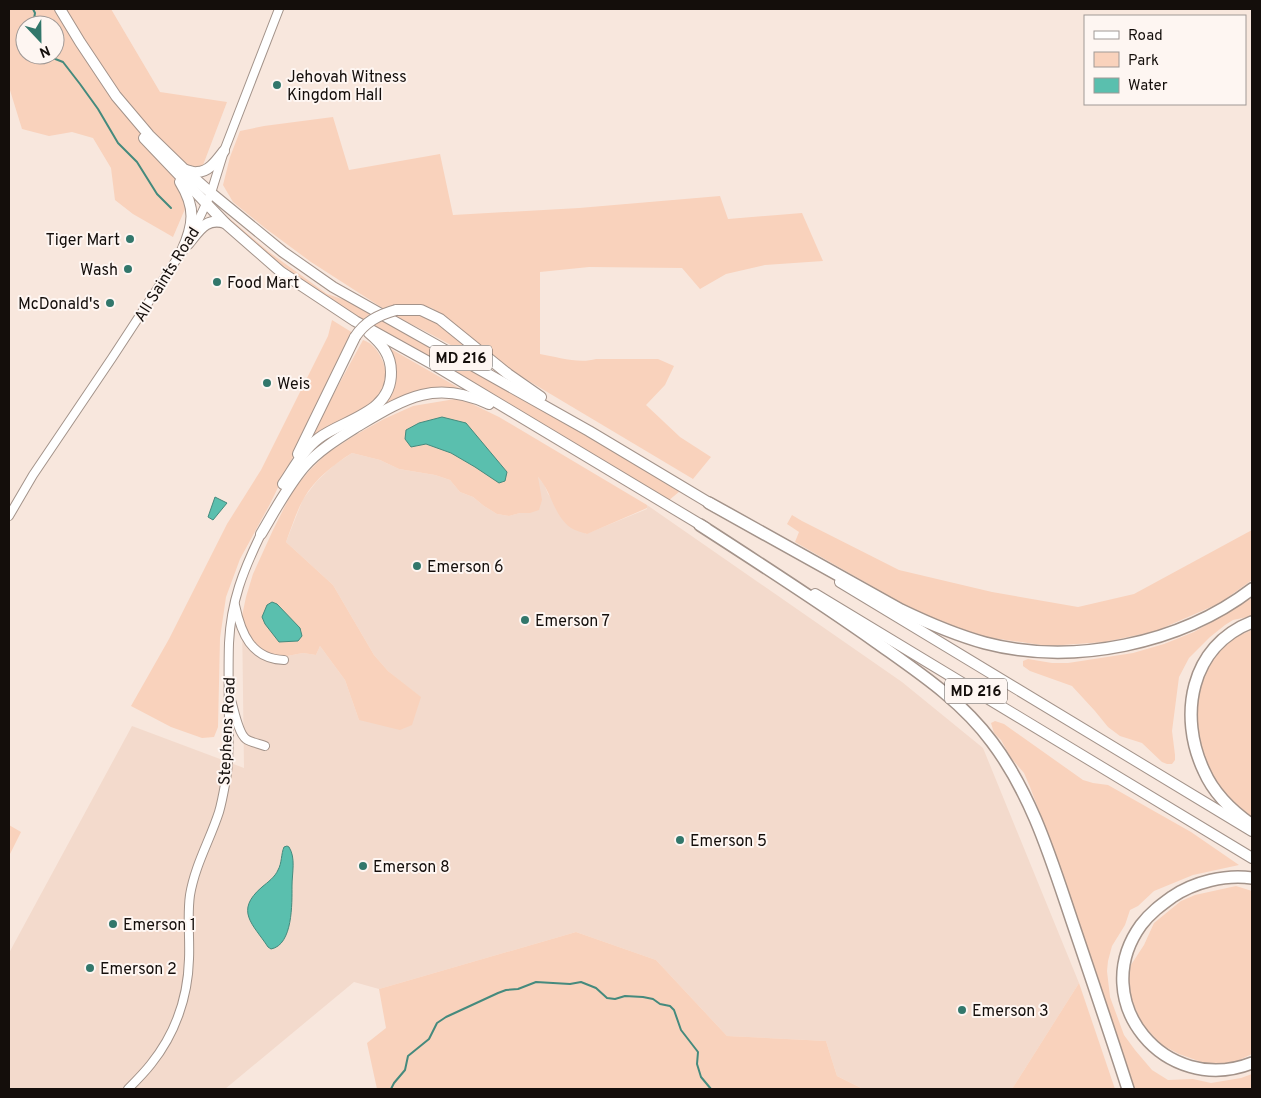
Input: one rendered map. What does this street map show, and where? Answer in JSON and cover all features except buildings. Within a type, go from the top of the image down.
[{"type":"highway","points":[[709,503],[901,610],[930,624],[954,634],[1010,648],[1040,651],[1089,651],[1140,642],[1172,632],[1202,619],[1228,606],[1252,589]]},
{"type":"highway","points":[[700,525],[840,616],[932,681],[964,710],[992,741],[1023,792],[1038,826],[1128,1089]]},
{"type":"highway","points":[[1252,622],[1235,630],[1222,640],[1210,653],[1202,666],[1192,697],[1191,728],[1193,742],[1204,772],[1212,786],[1233,810],[1252,825]]},
{"type":"highway","points":[[1252,878],[1214,880],[1178,893],[1162,904],[1150,914],[1133,938],[1124,967],[1124,983],[1130,1012],[1146,1040],[1157,1050],[1183,1065],[1199,1069],[1231,1069],[1252,1063]]},
{"type":"main road","name":"MD 216","points":[[60,9],[129,119],[154,150],[225,223],[281,272],[355,322],[436,366],[579,451],[1252,858]]},
{"type":"main road","name":"MD 216","points":[[116,96],[149,135],[211,193],[283,252],[333,287],[589,431],[1252,831]]},
{"type":"main road","points":[[154,150],[179,180],[191,206],[191,226],[182,251]]},
{"type":"main road","points":[[184,169],[197,172],[207,170],[224,152]]},
{"type":"main road","points":[[182,251],[207,223],[218,220],[225,223]]},
{"type":"main road","points":[[261,534],[283,484],[355,337],[368,322],[385,313],[396,310],[421,310],[440,319],[508,374],[589,431]]},
{"type":"main road","points":[[283,484],[311,445],[331,431],[369,411],[384,397],[390,387],[391,366],[389,357],[383,347],[355,322]]},
{"type":"main road","points":[[261,534],[293,481],[318,453],[331,443],[386,410],[413,397],[427,393],[457,393],[474,398],[579,451]]},
{"type":"street","name":"All Saints Road","points":[[9,516],[33,475],[112,358],[195,228],[211,193],[224,152],[279,9]]},
{"type":"street","name":"Stephens Road","points":[[128,1089],[151,1065],[168,1040],[175,1026],[185,994],[189,968],[188,911],[193,879],[198,861],[219,812],[226,777],[229,642],[235,601],[245,567],[261,534]]},
{"type":"street","points":[[235,601],[241,626],[249,643],[265,655],[284,660]]},
{"type":"street","points":[[229,692],[243,736],[265,746]]},
{"type":"shaded area","points":[[352,453],[380,460],[399,469],[435,475],[450,480],[460,492],[473,497],[497,514],[509,516],[530,513],[539,486],[537,476],[544,484],[548,494],[586,534],[647,509],[647,505],[902,682],[983,748],[1079,983],[1012,1089],[863,1089],[837,1076],[826,1041],[727,1036],[656,960],[576,932],[379,989],[354,982],[225,1089],[9,1089],[9,953],[132,726],[244,768],[242,616],[243,625],[275,656],[303,653],[316,655],[320,646],[345,680],[359,720],[420,697],[388,671],[374,655],[333,585],[286,542],[303,499],[317,481],[334,465]]},
{"type":"green space","points":[[9,9],[111,9],[160,92],[227,102],[173,237],[133,214],[115,200],[111,168],[93,138],[72,132],[49,136],[22,129],[9,87]]},
{"type":"green space","points":[[333,117],[349,170],[440,154],[453,215],[579,208],[720,196],[728,219],[802,213],[823,261],[765,265],[726,274],[700,289],[682,268],[589,267],[540,272],[540,354],[582,361],[596,359],[658,359],[674,366],[665,385],[646,405],[680,437],[711,457],[693,479],[512,371],[432,308],[410,304],[394,305],[384,309],[311,262],[233,202],[223,185],[230,157],[240,131]]},
{"type":"green space","points":[[223,213],[269,252],[327,294],[351,302],[524,398],[680,491],[668,501],[338,306],[277,262],[222,215]]},
{"type":"green space","points":[[405,314],[422,317],[438,324],[483,359],[483,362],[393,316]]},
{"type":"green space","points":[[332,320],[353,333],[270,504],[240,559],[226,597],[220,638],[218,727],[214,737],[202,738],[171,727],[131,706],[169,639],[227,524],[261,470],[328,336]]},
{"type":"green space","points":[[363,340],[375,348],[385,366],[385,380],[380,394],[370,405],[311,439],[310,437]]},
{"type":"green space","points":[[388,349],[459,388],[460,391],[420,392],[299,464],[318,442],[389,395]]},
{"type":"green space","points":[[455,399],[468,402],[499,417],[647,505],[647,508],[587,534],[571,528],[565,523],[556,510],[547,489],[538,477],[542,500],[539,510],[509,516],[497,514],[473,497],[460,492],[450,480],[435,475],[399,469],[380,460],[352,453],[325,473],[304,498],[286,542],[333,585],[374,655],[388,671],[421,697],[412,725],[400,730],[359,720],[345,680],[320,646],[316,655],[303,653],[275,656],[264,652],[255,646],[243,625],[242,616],[253,574],[293,490],[326,454],[384,419],[413,406]],"holes":[[[442,417],[475,467],[451,453],[426,444],[411,447],[406,430],[419,423]]]},
{"type":"green space","points":[[792,515],[899,570],[992,592],[1078,607],[1134,594],[1252,530],[1252,580],[1220,603],[1156,631],[1105,642],[1048,646],[979,636],[914,610],[795,542],[799,532],[787,524]]},
{"type":"green space","points":[[1252,598],[1252,616],[1233,620],[1210,637],[1189,658],[1179,677],[1172,731],[1175,760],[1172,764],[1162,762],[1142,743],[1120,736],[1108,727],[1072,686],[1030,671],[1023,666],[1023,661],[1028,659],[1052,663],[1068,663],[1133,653],[1164,644],[1194,632]]},
{"type":"green space","points":[[1252,630],[1252,817],[1235,808],[1218,790],[1204,765],[1195,724],[1198,689],[1215,653],[1235,637]]},
{"type":"green space","points":[[995,721],[1004,724],[1083,780],[1108,785],[1191,832],[1239,865],[1193,875],[1154,891],[1138,906],[1130,910],[1125,925],[1112,946],[1107,971],[1110,997],[1124,1035],[1152,1070],[1168,1080],[1193,1079],[1211,1083],[1241,1078],[1252,1074],[1252,1089],[1134,1089],[1123,1063],[1065,880],[1030,787],[1024,773],[994,733],[991,723]]},
{"type":"green space","points":[[9,825],[21,832],[9,856]]},
{"type":"green space","points":[[1236,886],[1252,891],[1252,1054],[1233,1063],[1207,1064],[1179,1054],[1162,1045],[1142,1024],[1130,996],[1127,971],[1144,945],[1154,923],[1181,901],[1195,895]]},
{"type":"green space","points":[[576,932],[656,960],[727,1036],[826,1041],[837,1076],[863,1089],[377,1089],[367,1043],[386,1028],[379,989]]},
{"type":"green space","points":[[1079,983],[1115,1089],[1012,1089]]},
{"type":"water","points":[[442,417],[466,423],[507,472],[505,481],[499,483],[451,453],[426,444],[411,447],[405,439],[406,430],[419,423]]},
{"type":"water","points":[[215,497],[227,503],[213,520],[208,517]]},
{"type":"water","points":[[272,602],[277,604],[300,628],[302,636],[298,641],[279,642],[265,624],[262,617],[267,605]]},
{"type":"water","points":[[287,846],[291,851],[293,861],[290,922],[284,940],[278,946],[271,949],[252,924],[248,910],[249,903],[277,873],[284,847]]},
{"type":"waterway","points":[[33,9],[35,15]]},
{"type":"waterway","points":[[65,65],[98,109],[118,143],[137,162],[157,194],[171,208]]},
{"type":"waterway","points":[[391,1089],[405,1070],[408,1056],[429,1039],[437,1023],[498,993],[518,989],[536,982],[570,984],[581,982],[596,988],[607,998],[643,997],[670,1006],[674,1010],[681,1030],[698,1052],[697,1064],[701,1077],[711,1089]]},
{"type":"place","name":"Jehovah Witness Kingdom Hall","points":[[277,85]]},
{"type":"place","name":"Tiger Mart","points":[[130,239]]},
{"type":"place","name":"Wash","points":[[128,269]]},
{"type":"place","name":"Food Mart","points":[[217,282]]},
{"type":"place","name":"McDonald's","points":[[110,303]]},
{"type":"place","name":"Weis","points":[[267,383]]},
{"type":"place","name":"Emerson 6","points":[[417,566]]},
{"type":"place","name":"Emerson 7","points":[[525,620]]},
{"type":"place","name":"Emerson 5","points":[[680,840]]},
{"type":"place","name":"Emerson 8","points":[[363,866]]},
{"type":"place","name":"Emerson 1","points":[[113,924]]},
{"type":"place","name":"Emerson 2","points":[[90,968]]},
{"type":"place","name":"Emerson 3","points":[[962,1010]]}]
